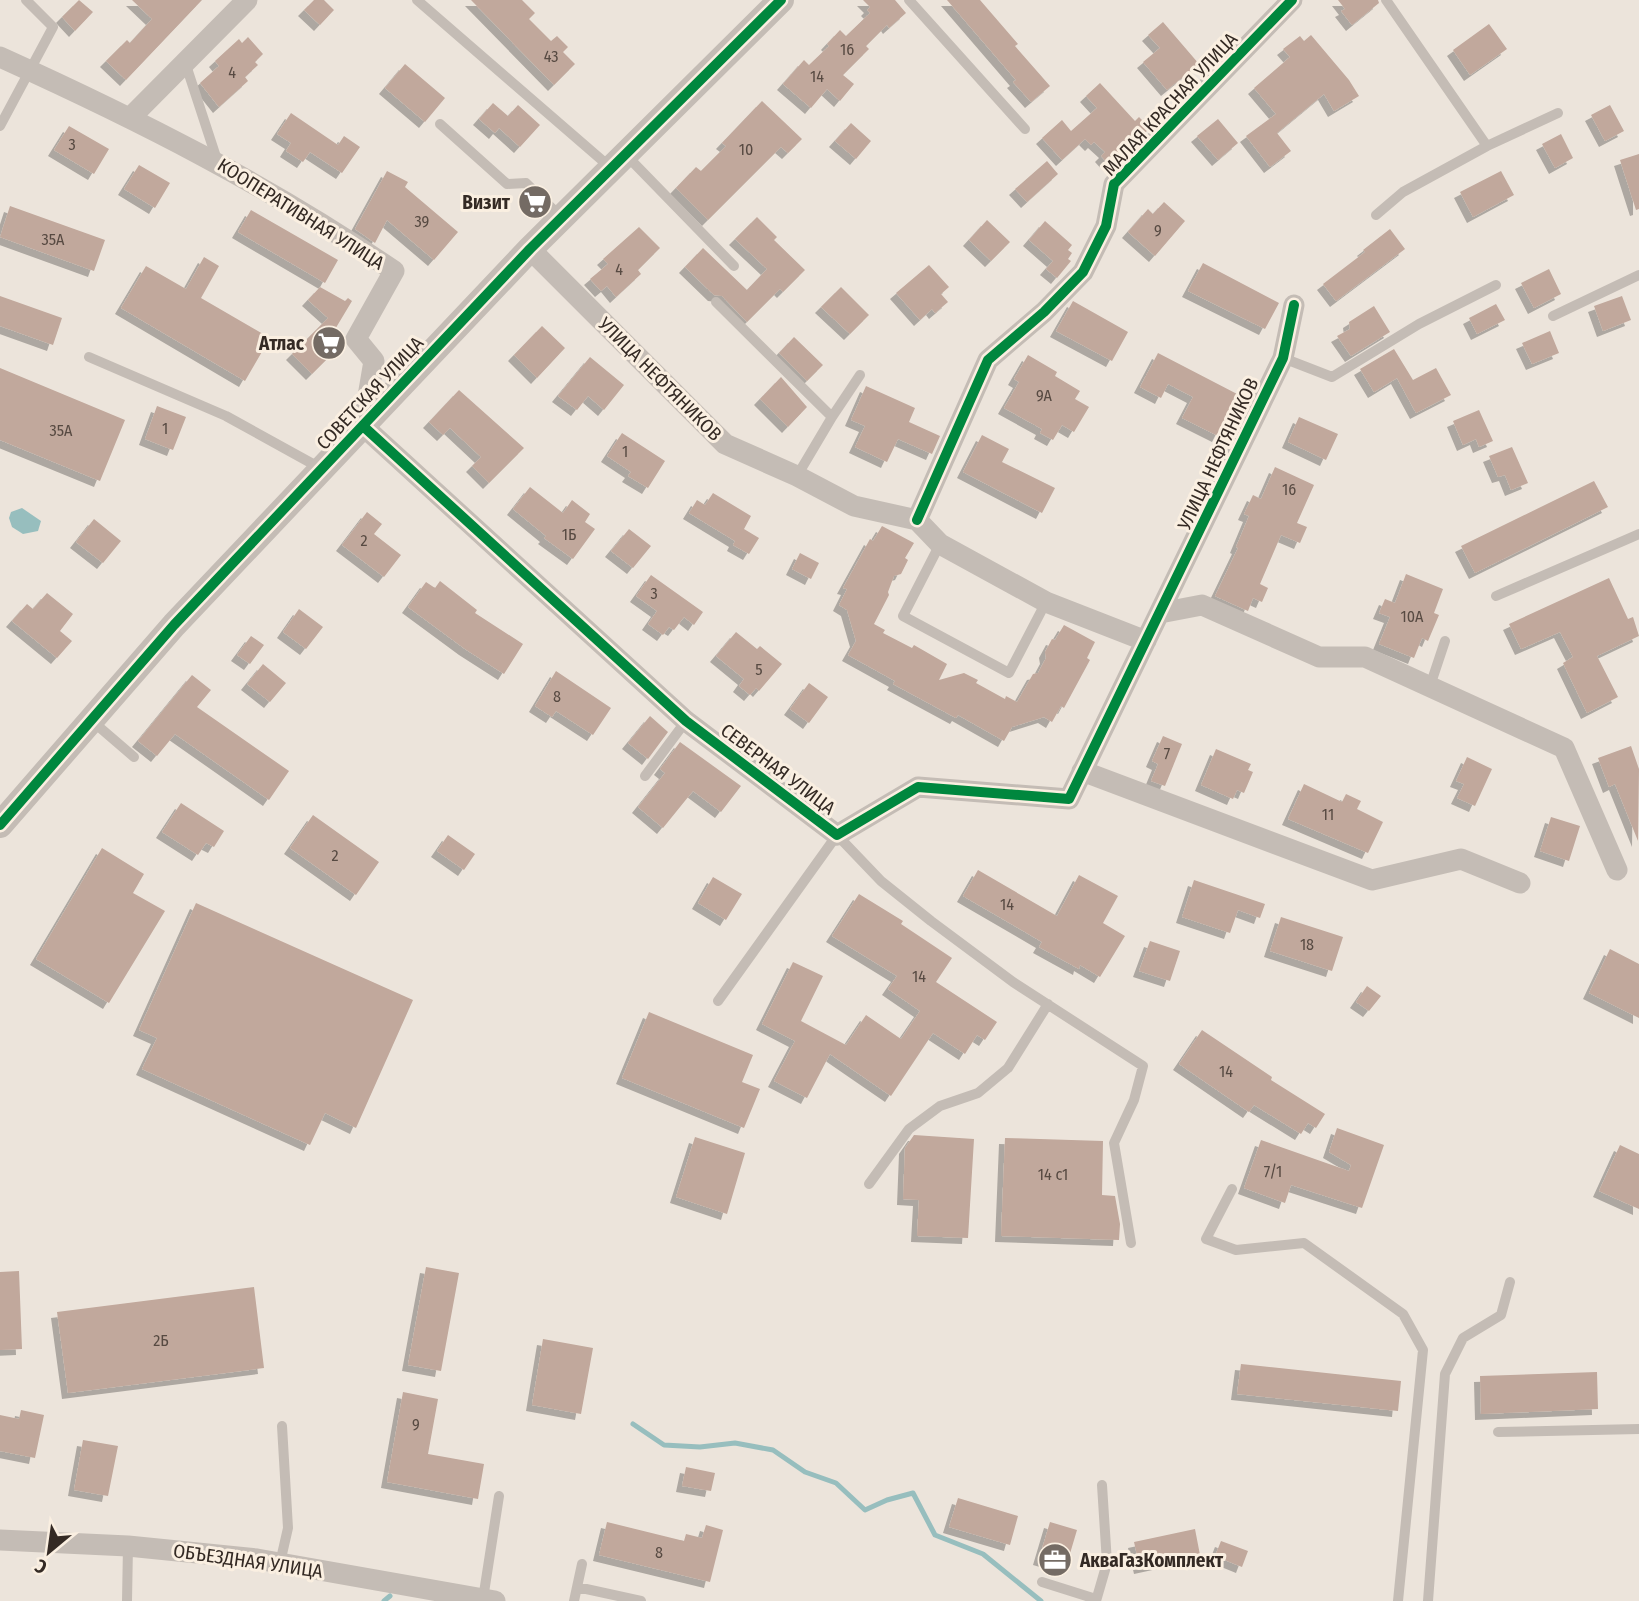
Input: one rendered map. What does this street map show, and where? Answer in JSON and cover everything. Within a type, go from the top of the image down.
[{"type":"street","points":[[130,118],[247,0]]},
{"type":"street","name":"СОВЕТСКАЯ УЛИЦА","points":[[0,825],[173,625],[530,249],[781,0]]},
{"type":"street","name":"МАЛАЯ КРАСНАЯ УЛИЦА","points":[[917,520],[988,360],[1044,312],[1083,272],[1106,226],[1114,184],[1292,0]]},
{"type":"street","name":"КООПЕРАТИВНАЯ УЛИЦА","points":[[0,57],[218,163],[394,271],[356,339],[374,362],[363,426]]},
{"type":"street","name":"УЛИЦА НЕФТЯНИКОВ","points":[[530,249],[725,444],[797,476],[854,506],[917,520]]},
{"type":"street","name":"УЛИЦА НЕФТЯНИКОВ","points":[[1160,613],[1283,358],[1294,305]]},
{"type":"street","name":"СЕВЕРНАЯ УЛИЦА","points":[[363,426],[687,721],[837,835],[918,786],[1069,799],[1160,613]]},
{"type":"street","points":[[917,520],[940,544],[1046,602],[1146,641]]},
{"type":"street","points":[[1160,613],[1202,605],[1319,657],[1365,657],[1564,748],[1617,870]]},
{"type":"street","points":[[1082,771],[1372,880],[1461,859],[1520,883]]},
{"type":"street","name":"ОБЪЕЗДНАЯ УЛИЦА","points":[[0,1540],[128,1546],[280,1563],[489,1600]]},
{"type":"lane","points":[[0,126],[53,27],[26,0]]},
{"type":"lane","points":[[418,0],[618,161],[734,266]]},
{"type":"lane","points":[[909,0],[1025,129]]},
{"type":"lane","points":[[1386,0],[1487,146]]},
{"type":"lane","points":[[185,61],[218,163]]},
{"type":"lane","points":[[1376,215],[1403,192],[1487,146],[1558,113]]},
{"type":"lane","points":[[440,124],[507,184],[526,183],[562,218]]},
{"type":"lane","points":[[1552,316],[1639,275]]},
{"type":"lane","points":[[1283,358],[1332,377],[1419,324],[1496,285]]},
{"type":"lane","points":[[716,302],[832,417]]},
{"type":"lane","points":[[89,357],[226,416],[322,469]]},
{"type":"lane","points":[[797,476],[860,375]]},
{"type":"lane","points":[[1496,596],[1639,534]]},
{"type":"lane","points":[[940,544],[903,616],[1009,673],[1046,602]]},
{"type":"lane","points":[[1430,686],[1445,641]]},
{"type":"lane","points":[[91,720],[134,757]]},
{"type":"lane","points":[[645,776],[687,721]]},
{"type":"lane","points":[[718,1001],[837,835],[881,881],[1013,982],[1143,1066],[1134,1100],[1114,1143],[1131,1243]]},
{"type":"lane","points":[[869,1185],[909,1129],[940,1106],[978,1093],[1008,1068],[1048,1004]]},
{"type":"lane","points":[[1232,1189],[1206,1239],[1236,1250],[1304,1243],[1403,1314],[1423,1350],[1398,1601]]},
{"type":"lane","points":[[1427,1601],[1445,1374],[1463,1338],[1500,1315],[1510,1282]]},
{"type":"lane","points":[[280,1563],[288,1528],[282,1426]]},
{"type":"lane","points":[[1498,1432],[1639,1429]]},
{"type":"lane","points":[[1042,1582],[1096,1600],[1107,1563],[1102,1485]]},
{"type":"lane","points":[[489,1600],[499,1496]]},
{"type":"lane","points":[[127,1601],[128,1546]]},
{"type":"lane","points":[[574,1601],[582,1564]]},
{"type":"lane","points":[[577,1587],[641,1601]]},
{"type":"water","points":[[22,508],[41,521],[38,531],[23,534],[12,527],[9,518],[11,512]]},
{"type":"building","points":[[79,0],[93,12],[75,31],[62,17]]},
{"type":"building","points":[[132,0],[202,0],[126,80],[106,61],[127,40],[130,43],[152,19]]},
{"type":"building","points":[[314,0],[324,0],[334,10],[320,25],[304,10]]},
{"type":"building","points":[[471,0],[522,0],[535,13],[529,19],[551,41],[557,36],[568,47],[563,52],[575,64],[554,85]]},
{"type":"building","points":[[863,0],[895,0],[906,13],[889,28],[887,25],[866,46],[869,49],[843,75],[854,84],[840,101],[827,89],[811,108],[783,84],[804,60],[809,65],[829,46],[827,44],[840,30],[846,36],[870,13],[867,10],[870,7]]},
{"type":"building","points":[[947,0],[980,0],[1050,86],[1031,102],[1013,82],[1016,80]]},
{"type":"building","points":[[1338,0],[1378,0],[1379,3],[1352,25],[1341,11],[1345,9]]},
{"type":"building","points":[[1163,22],[1199,64],[1167,90],[1143,62],[1160,48],[1148,35]]},
{"type":"building","points":[[1489,24],[1507,49],[1470,75],[1453,50]]},
{"type":"building","points":[[1311,35],[1359,96],[1334,111],[1324,94],[1277,133],[1291,151],[1270,167],[1246,136],[1276,114],[1254,88],[1290,57],[1283,49],[1300,36],[1304,41]]},
{"type":"building","points":[[248,37],[263,54],[255,62],[258,65],[245,77],[248,81],[219,107],[200,83],[219,66],[215,61],[239,39],[242,43]]},
{"type":"building","points":[[405,64],[445,98],[425,122],[385,88]]},
{"type":"building","points":[[1100,83],[1135,121],[1139,117],[1150,128],[1110,166],[1101,156],[1105,152],[1094,142],[1091,145],[1085,139],[1062,160],[1042,138],[1062,120],[1071,131],[1097,108],[1086,96]]},
{"type":"building","points":[[762,101],[802,139],[788,153],[781,147],[708,220],[676,188],[696,167],[701,171],[726,146],[722,143]]},
{"type":"building","points":[[493,103],[508,116],[518,105],[540,125],[520,147],[499,128],[495,133],[479,119]]},
{"type":"building","points":[[1610,105],[1624,131],[1605,141],[1591,115]]},
{"type":"building","points":[[291,113],[338,145],[344,136],[360,147],[342,173],[310,152],[303,162],[286,151],[291,143],[277,134]]},
{"type":"building","points":[[1218,119],[1238,143],[1218,160],[1197,136]]},
{"type":"building","points":[[851,123],[871,141],[856,159],[835,141]]},
{"type":"building","points":[[69,126],[109,149],[94,174],[54,150]]},
{"type":"building","points":[[1561,134],[1573,158],[1555,168],[1542,144]]},
{"type":"building","points":[[1639,154],[1639,209],[1636,210],[1620,160]]},
{"type":"building","points":[[1047,161],[1058,174],[1027,202],[1015,189]]},
{"type":"building","points":[[139,165],[170,183],[155,208],[124,189]]},
{"type":"building","points":[[387,171],[408,182],[405,187],[458,232],[434,260],[387,220],[375,243],[355,229]]},
{"type":"building","points":[[1501,171],[1514,195],[1473,217],[1460,192]]},
{"type":"building","points":[[1164,202],[1185,221],[1155,256],[1128,232],[1148,209],[1153,214]]},
{"type":"building","points":[[10,206],[105,240],[94,271],[0,237]]},
{"type":"building","points":[[251,210],[338,260],[325,283],[238,232]]},
{"type":"building","points":[[757,217],[777,237],[774,240],[805,270],[783,292],[780,289],[747,322],[722,296],[714,295],[685,267],[703,248],[747,290],[767,269],[735,239]]},
{"type":"building","points":[[987,220],[1010,242],[991,261],[969,240]]},
{"type":"building","points":[[1045,221],[1072,245],[1068,250],[1072,253],[1068,259],[1071,261],[1057,278],[1046,269],[1053,261],[1029,240]]},
{"type":"building","points":[[639,227],[660,248],[638,270],[641,274],[616,297],[607,286],[601,291],[590,279],[608,264],[603,259]]},
{"type":"building","points":[[1390,229],[1405,249],[1336,301],[1323,284]]},
{"type":"building","points":[[204,257],[219,266],[201,298],[270,338],[245,381],[121,308],[146,266],[186,289]]},
{"type":"building","points":[[1203,263],[1279,303],[1265,329],[1188,291]]},
{"type":"building","points":[[929,265],[949,287],[941,294],[948,302],[935,313],[932,309],[920,320],[896,293]]},
{"type":"building","points":[[1549,269],[1561,294],[1534,308],[1521,283]]},
{"type":"building","points":[[320,287],[345,301],[348,298],[352,301],[331,336],[340,346],[312,374],[292,354],[328,318],[308,300]]},
{"type":"building","points":[[841,287],[869,315],[850,334],[821,307]]},
{"type":"building","points":[[0,296],[62,318],[53,345],[0,326]]},
{"type":"building","points":[[1622,296],[1631,320],[1603,331],[1594,306]]},
{"type":"building","points":[[1073,301],[1128,332],[1112,361],[1056,331]]},
{"type":"building","points":[[1496,304],[1505,320],[1477,334],[1469,318]]},
{"type":"building","points":[[1374,306],[1390,332],[1351,356],[1337,336],[1350,329],[1349,322]]},
{"type":"building","points":[[542,326],[565,348],[537,378],[514,355]]},
{"type":"building","points":[[1550,331],[1559,353],[1532,364],[1522,343]]},
{"type":"building","points":[[794,337],[823,365],[807,381],[779,353]]},
{"type":"building","points":[[1394,349],[1413,380],[1436,368],[1451,395],[1416,413],[1397,378],[1374,392],[1360,369]]},
{"type":"building","points":[[1158,353],[1239,395],[1218,436],[1182,418],[1193,397],[1168,384],[1161,398],[1140,387]]},
{"type":"building","points":[[1028,355],[1057,372],[1055,376],[1080,391],[1075,399],[1089,407],[1074,432],[1062,425],[1053,440],[1040,433],[1042,429],[1004,408],[1019,382],[1014,379]]},
{"type":"building","points":[[590,357],[624,385],[604,410],[588,396],[577,410],[558,396]]},
{"type":"building","points":[[0,368],[125,420],[100,481],[0,440]]},
{"type":"building","points":[[781,377],[807,407],[788,427],[760,399]]},
{"type":"building","points":[[866,386],[915,408],[909,422],[940,436],[932,454],[898,439],[887,462],[855,447],[865,426],[851,420]]},
{"type":"building","points":[[459,390],[524,448],[489,483],[472,466],[481,457],[450,428],[443,435],[429,422]]},
{"type":"building","points":[[157,406],[186,417],[173,450],[145,439]]},
{"type":"building","points":[[1479,410],[1493,441],[1479,447],[1476,439],[1463,445],[1453,421]]},
{"type":"building","points":[[1299,417],[1338,434],[1326,460],[1288,442]]},
{"type":"building","points":[[622,433],[665,461],[648,488],[628,476],[631,472],[607,456]]},
{"type":"building","points":[[982,435],[1009,449],[1002,462],[1055,488],[1042,513],[963,472]]},
{"type":"building","points":[[1512,447],[1528,483],[1511,490],[1505,475],[1498,477],[1489,456]]},
{"type":"building","points":[[1275,467],[1314,485],[1297,523],[1307,527],[1300,543],[1281,535],[1260,584],[1268,588],[1262,602],[1253,598],[1248,611],[1215,596],[1238,548],[1236,547],[1249,516],[1244,514],[1253,495],[1261,499]]},
{"type":"building","points":[[1594,481],[1608,507],[1475,573],[1461,546]]},
{"type":"building","points":[[530,487],[563,513],[572,500],[590,514],[585,522],[595,529],[573,559],[544,538],[546,536],[513,509]]},
{"type":"building","points":[[713,493],[751,516],[744,529],[759,538],[749,554],[733,545],[735,541],[689,513],[697,500],[705,505]]},
{"type":"building","points":[[367,512],[382,524],[374,534],[401,555],[384,577],[342,545]]},
{"type":"building","points":[[94,519],[121,541],[103,563],[76,542]]},
{"type":"building","points":[[882,526],[914,543],[905,558],[908,560],[901,574],[894,576],[889,595],[874,624],[885,630],[883,633],[912,648],[914,645],[947,664],[939,680],[964,673],[1005,699],[1006,696],[1017,702],[1033,674],[1038,673],[1052,639],[1055,640],[1064,625],[1095,642],[1087,658],[1090,660],[1064,708],[1061,706],[1052,722],[1044,717],[1012,727],[1004,741],[958,715],[956,718],[893,684],[895,681],[848,655],[856,641],[847,610],[839,605],[847,589],[843,588],[870,539],[873,541]]},
{"type":"building","points":[[629,529],[651,546],[633,568],[611,551]]},
{"type":"building","points":[[800,553],[819,563],[811,579],[792,569]]},
{"type":"building","points":[[1406,574],[1443,589],[1434,613],[1439,615],[1428,641],[1422,638],[1414,658],[1379,644],[1390,617],[1379,613],[1385,599],[1395,603]]},
{"type":"building","points":[[651,575],[703,612],[694,625],[684,617],[674,630],[669,627],[663,635],[648,624],[657,611],[636,596]]},
{"type":"building","points":[[1609,578],[1628,619],[1633,617],[1639,636],[1597,656],[1618,697],[1587,713],[1563,663],[1573,657],[1560,632],[1521,649],[1509,624]]},
{"type":"building","points":[[440,581],[477,610],[475,613],[523,644],[504,674],[408,607],[426,582],[435,588]]},
{"type":"building","points":[[47,593],[73,614],[60,631],[72,641],[57,658],[12,621],[27,604],[33,609]]},
{"type":"building","points":[[299,609],[323,627],[306,649],[283,632]]},
{"type":"building","points":[[736,632],[757,649],[760,646],[782,664],[759,691],[756,688],[750,695],[739,686],[744,679],[716,656]]},
{"type":"building","points":[[251,636],[264,645],[250,664],[237,655]]},
{"type":"building","points":[[263,664],[286,683],[270,702],[247,684]]},
{"type":"building","points":[[556,671],[611,708],[593,735],[556,711],[552,717],[535,706]]},
{"type":"building","points":[[192,675],[211,690],[197,707],[289,771],[269,800],[175,734],[157,756],[138,741]]},
{"type":"building","points":[[809,683],[828,697],[809,723],[790,709]]},
{"type":"building","points":[[650,716],[668,732],[648,759],[628,743]]},
{"type":"building","points":[[1163,736],[1182,744],[1165,786],[1151,781],[1158,764],[1152,761]]},
{"type":"building","points":[[680,742],[741,786],[721,812],[693,791],[663,828],[638,807],[665,773],[660,769]]},
{"type":"building","points":[[1631,746],[1639,769],[1638,841],[1615,784],[1609,787],[1598,758]]},
{"type":"building","points":[[1216,749],[1251,764],[1248,770],[1253,772],[1244,793],[1237,790],[1233,799],[1201,785]]},
{"type":"building","points":[[1467,757],[1492,769],[1475,806],[1457,798],[1464,784],[1456,781]]},
{"type":"building","points":[[1304,784],[1342,802],[1346,794],[1361,801],[1357,809],[1383,822],[1368,853],[1288,819]]},
{"type":"building","points":[[181,803],[224,831],[214,847],[206,843],[198,855],[162,832]]},
{"type":"building","points":[[313,815],[379,862],[356,895],[290,848]]},
{"type":"building","points":[[1551,817],[1580,826],[1569,861],[1540,851]]},
{"type":"building","points":[[448,835],[475,854],[464,870],[437,851]]},
{"type":"building","points":[[102,848],[144,874],[133,893],[165,911],[109,1003],[36,959]]},
{"type":"building","points":[[978,870],[1057,916],[1079,875],[1118,896],[1103,923],[1125,936],[1100,977],[1039,947],[1042,942],[963,896]]},
{"type":"building","points":[[713,877],[742,894],[726,920],[698,903]]},
{"type":"building","points":[[1194,880],[1265,904],[1260,918],[1238,910],[1230,933],[1182,917]]},
{"type":"building","points":[[859,894],[903,921],[901,924],[952,958],[936,982],[997,1022],[985,1040],[977,1035],[965,1054],[933,1033],[891,1096],[830,1054],[807,1098],[774,1081],[795,1041],[762,1024],[793,962],[823,976],[801,1021],[846,1045],[866,1015],[901,1039],[920,1011],[888,989],[897,976],[832,936]]},
{"type":"building","points":[[196,903],[413,1000],[356,1128],[325,1113],[310,1145],[142,1069],[157,1038],[139,1030]]},
{"type":"building","points":[[1281,917],[1343,937],[1332,971],[1270,951]]},
{"type":"building","points":[[1150,941],[1180,951],[1170,981],[1139,971]]},
{"type":"building","points":[[1610,949],[1639,964],[1639,1018],[1589,993]]},
{"type":"building","points":[[1367,986],[1381,996],[1369,1011],[1356,1002]]},
{"type":"building","points":[[649,1012],[753,1055],[742,1082],[760,1089],[744,1128],[622,1078]]},
{"type":"building","points":[[1202,1030],[1272,1077],[1271,1080],[1325,1114],[1316,1128],[1308,1123],[1301,1134],[1254,1105],[1249,1112],[1179,1064]]},
{"type":"building","points":[[1337,1128],[1384,1145],[1362,1208],[1291,1185],[1285,1203],[1244,1188],[1261,1140],[1349,1171],[1351,1165],[1329,1152]]},
{"type":"building","points":[[914,1135],[974,1139],[968,1238],[917,1236],[919,1200],[903,1199],[905,1148]]},
{"type":"building","points":[[695,1137],[745,1153],[727,1214],[676,1197]]},
{"type":"building","points":[[1005,1138],[1103,1141],[1102,1195],[1115,1196],[1120,1224],[1119,1240],[1001,1236]]},
{"type":"building","points":[[1620,1145],[1639,1154],[1639,1209],[1599,1191]]},
{"type":"building","points":[[426,1267],[459,1273],[441,1371],[408,1365]]},
{"type":"building","points":[[19,1271],[22,1349],[0,1350],[0,1272]]},
{"type":"building","points":[[254,1287],[264,1368],[68,1393],[57,1312]]},
{"type":"building","points":[[543,1339],[593,1348],[581,1414],[532,1405]]},
{"type":"building","points":[[1241,1364],[1401,1381],[1398,1411],[1237,1394]]},
{"type":"building","points":[[1597,1372],[1598,1409],[1481,1414],[1480,1376]]},
{"type":"building","points":[[403,1392],[438,1399],[428,1454],[484,1464],[478,1499],[387,1482]]},
{"type":"building","points":[[21,1410],[44,1415],[35,1458],[0,1451],[0,1415],[19,1419]]},
{"type":"building","points":[[83,1440],[118,1446],[108,1496],[74,1490]]},
{"type":"building","points":[[686,1467],[715,1473],[711,1491],[682,1486]]},
{"type":"building","points":[[958,1498],[1018,1516],[1010,1545],[949,1527]]},
{"type":"building","points":[[607,1522],[684,1541],[686,1534],[702,1538],[706,1525],[723,1530],[710,1582],[599,1555]]},
{"type":"building","points":[[1050,1522],[1077,1530],[1066,1567],[1039,1559]]},
{"type":"building","points":[[1195,1529],[1200,1555],[1140,1568],[1134,1542]]},
{"type":"building","points":[[1221,1541],[1248,1551],[1242,1567],[1215,1556]]},
{"type":"waterway","points":[[633,1424],[664,1445],[700,1447],[735,1443],[773,1450],[805,1472],[836,1483],[865,1510],[913,1493],[935,1535],[983,1554],[1041,1601]]},
{"type":"waterway","points":[[384,1601],[390,1596]]},
{"type":"cycle path","points":[[0,825],[174,625],[530,249],[781,0]]},
{"type":"cycle path","points":[[917,520],[988,360],[1044,312],[1083,272],[1106,226],[1114,184],[1292,0]]},
{"type":"cycle path","points":[[363,426],[686,721],[837,835],[918,787],[1069,799],[1283,358],[1294,305]]},
{"type":"place","name":"Визит","points":[[535,202]]},
{"type":"place","name":"Атлас","points":[[329,343]]},
{"type":"place","name":"АкваГазКомплект","points":[[1055,1560]]}]
